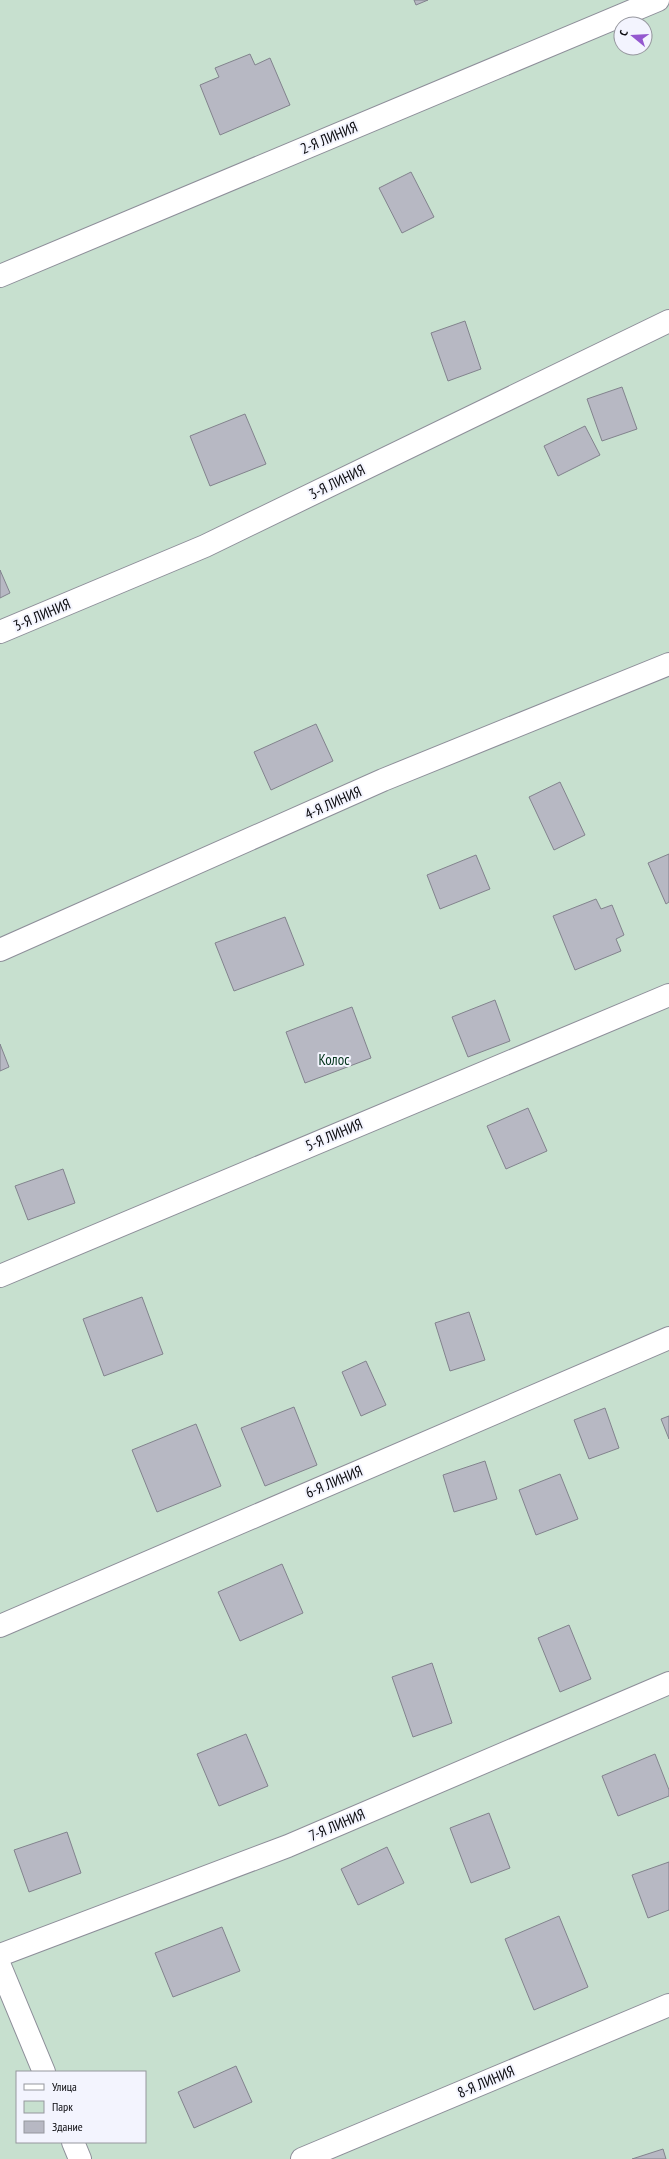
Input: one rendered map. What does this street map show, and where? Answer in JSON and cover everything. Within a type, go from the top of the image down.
[{"type":"lane","name":"2-Я ЛИНИЯ","points":[[0,276],[658,0]]},
{"type":"lane","name":"3-Я ЛИНИЯ","points":[[0,632],[205,546],[669,321]]},
{"type":"lane","name":"4-Я ЛИНИЯ","points":[[0,950],[383,780],[669,664]]},
{"type":"lane","name":"5-Я ЛИНИЯ","points":[[0,1276],[669,995]]},
{"type":"lane","name":"6-Я ЛИНИЯ","points":[[0,1626],[669,1338]]},
{"type":"lane","name":"7-Я ЛИНИЯ","points":[[0,1955],[288,1846],[669,1683]]},
{"type":"lane","points":[[0,1966],[44,2071]]},
{"type":"lane","name":"8-Я ЛИНИЯ","points":[[302,2159],[669,2005]]},
{"type":"lane","points":[[73,2143],[80,2159]]},
{"type":"green space","name":"Колос","points":[[0,0],[669,0],[669,2159],[0,2159]]},
{"type":"building","points":[[414,0],[428,0],[416,5]]},
{"type":"building","points":[[250,54],[255,65],[270,58],[290,105],[220,135],[200,85],[219,77],[215,68]]},
{"type":"building","points":[[411,172],[434,217],[402,233],[379,188]]},
{"type":"building","points":[[465,321],[481,369],[448,381],[431,333]]},
{"type":"building","points":[[622,387],[637,429],[602,441],[587,399]]},
{"type":"building","points":[[245,414],[266,464],[210,486],[190,436]]},
{"type":"building","points":[[585,426],[600,455],[558,476],[544,446]]},
{"type":"building","points":[[0,570],[10,593],[0,598]]},
{"type":"building","points":[[316,724],[333,761],[271,790],[254,752]]},
{"type":"building","points":[[560,782],[585,835],[554,850],[529,797]]},
{"type":"building","points":[[669,854],[669,902],[666,904],[648,863]]},
{"type":"building","points":[[476,855],[490,889],[440,909],[427,875]]},
{"type":"building","points":[[596,899],[601,909],[612,905],[624,935],[616,939],[621,951],[575,970],[553,916]]},
{"type":"building","points":[[285,917],[304,965],[234,991],[215,943]]},
{"type":"building","points":[[495,1000],[510,1041],[468,1057],[452,1017]]},
{"type":"building","points":[[352,1007],[371,1058],[305,1083],[286,1032]]},
{"type":"building","points":[[0,1044],[9,1067],[0,1071]]},
{"type":"building","points":[[528,1108],[547,1151],[506,1169],[487,1126]]},
{"type":"building","points":[[63,1169],[75,1203],[28,1220],[15,1186]]},
{"type":"building","points":[[142,1297],[163,1354],[104,1376],[83,1319]]},
{"type":"building","points":[[469,1312],[485,1360],[450,1371],[435,1323]]},
{"type":"building","points":[[366,1361],[386,1405],[361,1416],[342,1372]]},
{"type":"building","points":[[294,1407],[317,1465],[265,1486],[241,1428]]},
{"type":"building","points":[[605,1408],[619,1448],[589,1459],[574,1420]]},
{"type":"building","points":[[669,1416],[669,1439],[661,1419]]},
{"type":"building","points":[[196,1424],[221,1486],[157,1512],[132,1450]]},
{"type":"building","points":[[485,1461],[497,1499],[454,1512],[443,1475]]},
{"type":"building","points":[[560,1474],[578,1519],[536,1535],[519,1490]]},
{"type":"building","points":[[282,1564],[303,1613],[240,1641],[218,1592]]},
{"type":"building","points":[[569,1625],[591,1679],[560,1692],[538,1638]]},
{"type":"building","points":[[432,1663],[452,1723],[413,1737],[392,1677]]},
{"type":"building","points":[[246,1734],[268,1786],[219,1806],[197,1754]]},
{"type":"building","points":[[655,1754],[669,1790],[669,1796],[618,1816],[602,1776]]},
{"type":"building","points":[[489,1813],[510,1868],[471,1883],[450,1828]]},
{"type":"building","points":[[67,1832],[81,1873],[29,1892],[14,1850]]},
{"type":"building","points":[[387,1847],[404,1883],[358,1905],[341,1869]]},
{"type":"building","points":[[669,1862],[669,1910],[648,1918],[632,1875]]},
{"type":"building","points":[[559,1916],[588,1987],[534,2010],[505,1939]]},
{"type":"building","points":[[222,1927],[240,1971],[173,1997],[155,1953]]},
{"type":"building","points":[[236,2066],[252,2102],[194,2128],[178,2092]]},
{"type":"building","points":[[663,2149],[666,2159],[632,2159]]}]
